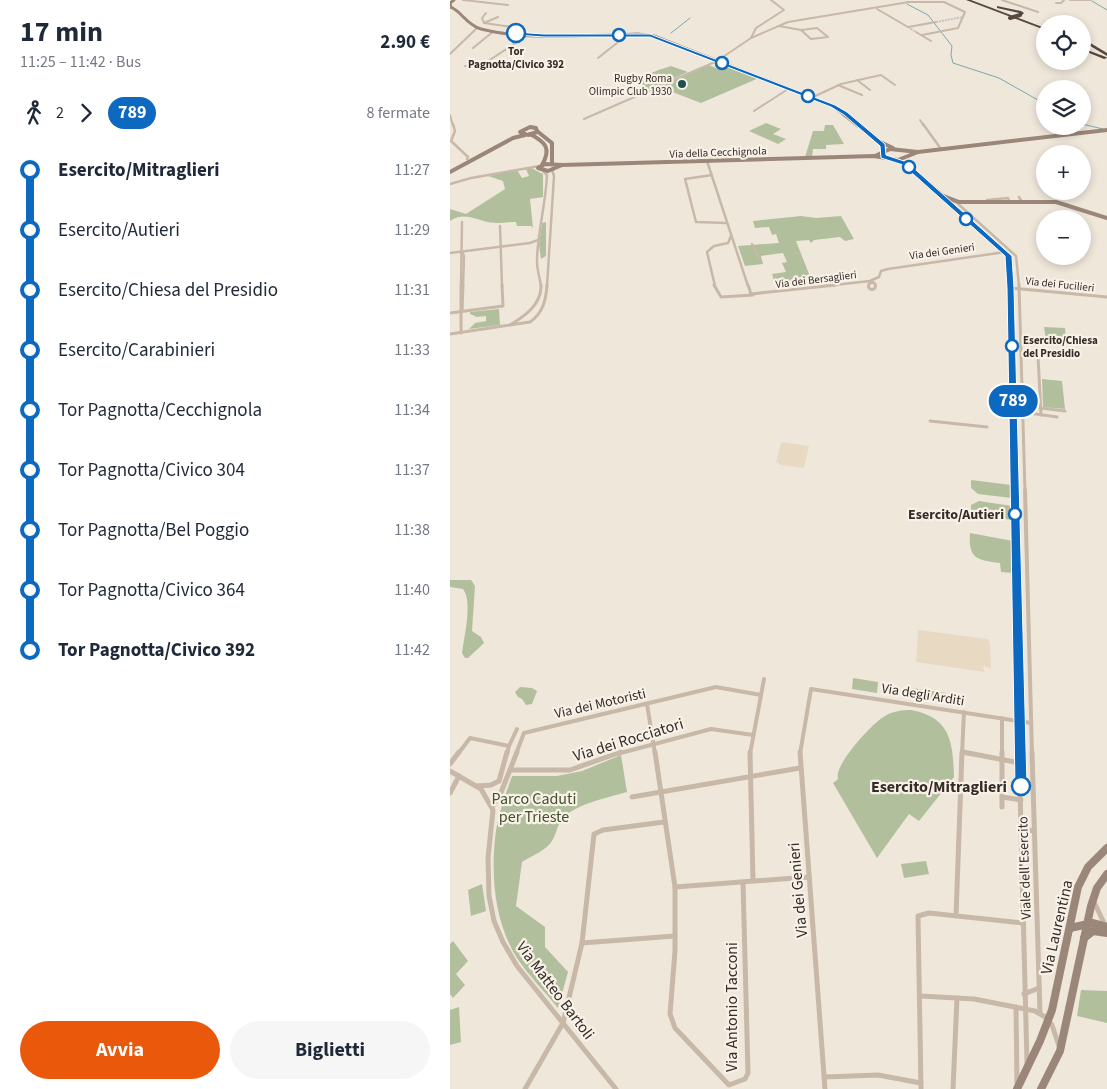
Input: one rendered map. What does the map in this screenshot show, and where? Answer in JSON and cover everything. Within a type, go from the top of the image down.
[{"type":"highway","points":[[968,0],[1004,18],[1010,18],[1022,13],[978,0]]},
{"type":"highway","points":[[968,0],[1036,25]]},
{"type":"highway","points":[[973,0],[1036,24]]},
{"type":"highway","points":[[1091,46],[1107,57]]},
{"type":"highway","points":[[1091,50],[1107,57]]},
{"type":"street","points":[[452,0],[450,3],[451,10],[459,13],[469,24],[477,28],[528,35],[627,34],[654,36],[842,111],[880,143],[893,148]]},
{"type":"street","points":[[463,0],[508,4]]},
{"type":"street","points":[[751,38],[755,28],[784,10],[771,0]]},
{"type":"street","points":[[1002,0],[1038,12]]},
{"type":"street","points":[[1056,3],[1064,0]]},
{"type":"street","points":[[1070,0],[1090,0]]},
{"type":"street","points":[[584,119],[717,61],[751,38],[776,26],[794,21],[877,9],[908,2],[950,3],[965,12],[958,28],[922,35]]},
{"type":"street","points":[[877,9],[908,27],[936,22]]},
{"type":"street","points":[[484,23],[482,18],[486,13]]},
{"type":"street","points":[[484,23],[498,17]]},
{"type":"street","points":[[484,23],[511,27],[514,30]]},
{"type":"street","points":[[776,26],[801,30],[819,28],[828,37],[811,39],[801,30]]},
{"type":"street","points":[[450,54],[461,46],[466,36],[477,28]]},
{"type":"street","points":[[473,48],[495,31]]},
{"type":"street","points":[[916,32],[931,41]]},
{"type":"street","points":[[598,58],[627,34]]},
{"type":"street","points":[[465,66],[482,65],[528,35]]},
{"type":"street","points":[[811,98],[838,85],[881,75],[896,85]]},
{"type":"street","points":[[857,80],[870,90]]},
{"type":"street","points":[[838,85],[862,95]]},
{"type":"street","points":[[754,111],[788,89]]},
{"type":"street","points":[[450,115],[455,130],[451,140],[466,157]]},
{"type":"street","points":[[920,120],[941,149]]},
{"type":"street","points":[[450,168],[466,157],[473,156],[530,127],[536,128],[537,131],[552,143],[554,176],[542,260],[541,291],[538,301],[530,310],[512,324],[503,327]]},
{"type":"street","points":[[450,129],[455,130]]},
{"type":"street","name":"Via della Cecchignola","points":[[553,168],[562,166],[874,156],[895,160],[918,152],[1107,130]]},
{"type":"street","points":[[520,131],[544,142],[542,146],[546,152],[540,166]]},
{"type":"street","points":[[450,172],[513,138],[537,131]]},
{"type":"street","points":[[880,143],[883,146],[882,152],[885,158]]},
{"type":"street","name":"Via della Cecchignola","points":[[874,156],[893,148],[918,152]]},
{"type":"street","points":[[902,150],[905,164]]},
{"type":"street","points":[[895,160],[905,164],[1005,252]]},
{"type":"street","points":[[707,161],[749,291],[755,295]]},
{"type":"street","points":[[450,334],[528,323],[538,313],[545,300],[542,260],[538,240],[546,200],[546,175],[540,166]]},
{"type":"street","points":[[450,184],[471,178],[531,167],[553,168]]},
{"type":"street","points":[[543,171],[553,168]]},
{"type":"street","points":[[548,175],[553,168]]},
{"type":"street","points":[[712,175],[685,179],[696,222],[727,223]]},
{"type":"street","points":[[941,195],[959,204],[1012,251]]},
{"type":"street","points":[[1019,197],[1022,202]]},
{"type":"street","points":[[949,202],[959,204],[1009,200],[1061,203],[1107,218]]},
{"type":"street","points":[[954,208],[959,204],[974,202]]},
{"type":"street","points":[[540,223],[546,221],[548,227]]},
{"type":"street","points":[[461,333],[462,222]]},
{"type":"street","points":[[450,313],[503,306],[500,226]]},
{"type":"street","points":[[541,227],[548,227]]},
{"type":"street","name":"Via dei Bersaglieri","points":[[731,236],[728,243],[714,246],[707,252],[709,268],[719,295],[724,298],[870,281],[878,277]]},
{"type":"street","points":[[450,253],[530,243],[538,240]]},
{"type":"street","points":[[530,243],[538,245]]},
{"type":"street","points":[[752,244],[758,258]]},
{"type":"street","name":"Via dei Genieri","points":[[878,277],[881,271],[888,268],[1012,251]]},
{"type":"street","name":"Viale dell'Esercito","points":[[1012,251],[1017,258],[1019,300],[1040,1013]]},
{"type":"street","name":"Viale dell'Esercito","points":[[1005,252],[1010,260],[1011,288],[1027,1068]]},
{"type":"street","name":"Via dei Fucilieri","points":[[1011,288],[1107,297]]},
{"type":"street","points":[[1011,300],[1019,300]]},
{"type":"street","points":[[530,310],[536,310],[538,313]]},
{"type":"street","points":[[1012,352],[1021,355]]},
{"type":"street","points":[[1038,356],[1041,415]]},
{"type":"street","points":[[1013,392],[1022,393]]},
{"type":"street","points":[[1040,408],[1065,411]]},
{"type":"street","points":[[1022,412],[1057,417]]},
{"type":"street","points":[[930,421],[987,427]]},
{"type":"street","points":[[1014,432],[1023,433]]},
{"type":"street","points":[[1014,464],[1024,466]]},
{"type":"street","points":[[1015,480],[1024,482]]},
{"type":"street","points":[[1016,523],[1026,524]]},
{"type":"street","points":[[1017,588],[1027,589]]},
{"type":"street","points":[[1018,639],[1029,640]]},
{"type":"street","points":[[753,881],[749,759],[764,679]]},
{"type":"street","name":"Via dei Motoristi","points":[[492,807],[500,794],[524,733],[716,687],[761,694]]},
{"type":"street","name":"Via dei Genieri","points":[[810,689],[800,768],[825,1089]]},
{"type":"street","name":"Via degli Arditi","points":[[810,689],[1031,723]]},
{"type":"street","points":[[582,943],[675,936],[676,887],[664,822],[662,792],[647,704]]},
{"type":"street","points":[[956,916],[964,712]]},
{"type":"street","points":[[1002,718],[1002,807]]},
{"type":"street","name":"Via dei Rocciatori","points":[[510,770],[570,770],[611,754],[715,728],[753,734]]},
{"type":"street","points":[[477,786],[491,785],[500,780],[509,746],[517,729]]},
{"type":"street","points":[[450,764],[472,738],[509,746]]},
{"type":"street","points":[[962,752],[1020,762]]},
{"type":"street","points":[[632,797],[800,768]]},
{"type":"street","points":[[450,771],[477,786],[492,807]]},
{"type":"street","points":[[1020,774],[1033,776]]},
{"type":"street","points":[[450,794],[459,776]]},
{"type":"street","points":[[1002,797],[1021,800]]},
{"type":"street","name":"Via Matteo Bartoli","points":[[492,807],[494,820],[488,858],[488,892],[494,921],[512,958],[616,1089]]},
{"type":"street","points":[[525,1089],[563,1023],[582,943],[594,834],[596,832],[664,822]]},
{"type":"street","points":[[1021,830],[1034,831]]},
{"type":"street","name":"Via Laurentina","points":[[1017,1088],[1048,1020],[1060,977],[1075,899],[1082,880],[1090,865],[1107,848]]},
{"type":"street","name":"Via Laurentina","points":[[1041,1089],[1060,1051],[1093,898],[1107,874]]},
{"type":"street","points":[[676,887],[809,877]]},
{"type":"street","name":"Via Antonio Tacconi","points":[[675,936],[669,1011],[676,1028],[725,1084],[730,1085],[746,1079],[748,1071],[743,882]]},
{"type":"street","points":[[1093,898],[1098,913],[1107,927]]},
{"type":"street","points":[[824,1077],[878,1074],[921,1086],[921,996],[918,916],[929,913],[1023,923]]},
{"type":"street","points":[[1070,928],[1087,923],[1107,927]]},
{"type":"street","points":[[1084,938],[1092,931],[1107,933]]},
{"type":"street","points":[[1024,994],[1039,988]]},
{"type":"street","points":[[921,996],[957,998],[1016,1007],[1040,1013],[1048,1020],[1056,1033],[1060,1051]]},
{"type":"street","points":[[953,1089],[957,998]]},
{"type":"street","points":[[1016,1007],[1017,1088]]},
{"type":"green space","points":[[709,65],[718,69],[727,65],[759,78],[701,103],[667,90],[653,94],[646,92]]},
{"type":"green space","points":[[671,66],[688,72],[648,90],[641,87],[644,78],[648,75]]},
{"type":"green space","points":[[766,123],[781,129],[773,134],[786,139],[778,144],[749,131]]},
{"type":"green space","points":[[825,125],[833,125],[844,144],[826,145],[826,149],[813,149],[812,157],[805,157],[813,131],[824,131]]},
{"type":"green space","points":[[531,168],[543,174],[543,197],[530,199],[533,228],[531,226],[517,226],[516,222],[491,223],[464,217],[455,218],[450,221],[450,209],[466,214],[505,189],[503,181],[488,176],[517,170],[522,178],[529,176],[526,169]]},
{"type":"green space","points":[[801,216],[816,218],[841,216],[854,239],[845,241],[840,237],[814,240],[811,243],[809,240],[796,241],[811,279],[786,283],[784,280],[774,281],[772,274],[786,272],[782,263],[787,262],[783,253],[761,256],[763,264],[745,266],[738,246],[779,243],[776,234],[772,235],[769,227],[755,228],[753,221]]},
{"type":"green space","points":[[546,222],[546,256],[541,259],[539,245],[542,223]]},
{"type":"green space","points":[[499,309],[500,325],[469,329],[475,323],[486,321],[486,316],[477,317],[470,314],[470,312]]},
{"type":"green space","points":[[1044,327],[1065,328],[1066,342],[1046,339]]},
{"type":"green space","points":[[1042,379],[1062,381],[1065,409],[1043,407]]},
{"type":"green space","points":[[971,480],[1011,485],[1012,498],[978,494],[971,488]]},
{"type":"green space","points":[[979,501],[1012,506],[1012,520],[971,514],[971,505]]},
{"type":"green space","points":[[970,533],[1013,541],[1014,573],[1001,572],[1000,563],[985,561],[976,557],[971,548]]},
{"type":"green space","points":[[450,580],[471,580],[475,586],[472,631],[481,637],[484,643],[468,658],[465,658],[462,653],[468,611],[466,595],[463,589],[450,587]]},
{"type":"green space","points":[[853,678],[878,682],[877,693],[852,689]]},
{"type":"green space","points":[[520,687],[532,688],[537,691],[532,704],[526,705],[518,697],[515,692]]},
{"type":"green space","points":[[912,688],[946,693],[946,703],[912,698]]},
{"type":"green space","points":[[911,710],[924,713],[942,725],[951,743],[954,777],[919,821],[909,814],[877,858],[833,783],[838,779],[841,765],[847,755],[871,727],[891,713]]},
{"type":"green space","name":"Parco Caduti per Trieste","points":[[621,755],[627,792],[593,802],[569,813],[558,826],[551,843],[522,862],[516,906],[545,927],[545,947],[568,972],[558,1008],[517,958],[499,915],[494,885],[494,854],[499,815],[512,776],[557,776],[582,771]]},
{"type":"green space","points":[[926,861],[929,874],[904,878],[901,864]]},
{"type":"green space","points":[[482,884],[486,911],[471,916],[468,890]]},
{"type":"green space","points":[[453,941],[468,961],[456,974],[465,985],[453,998],[450,994],[450,944]]},
{"type":"green space","points":[[1081,990],[1107,991],[1107,1023],[1077,1016]]},
{"type":"green space","points":[[459,1007],[461,1042],[450,1045],[450,1010]]},
{"type":"shaded area","points":[[781,442],[809,446],[804,468],[776,463]]},
{"type":"shaded area","points":[[918,630],[988,639],[990,643],[991,669],[984,666],[985,672],[916,662]]},
{"type":"waterway","points":[[1092,1],[1107,10]]},
{"type":"waterway","points":[[907,4],[928,15],[952,46],[951,55],[953,63],[999,78],[1036,99]]},
{"type":"waterway","points":[[671,33],[690,18]]},
{"type":"waterway","points":[[1091,126],[1103,129]]},
{"type":"tunnel","points":[[936,22],[963,17]]},
{"type":"tunnel","points":[[908,27],[916,32]]},
{"type":"bus line","name":"789","points":[[516,33],[535,36],[650,35],[833,106],[846,114],[883,145],[884,148],[881,154],[883,156],[905,164],[1010,258],[1021,786]]},
{"type":"place","name":"Tor Pagnotta/Civico 392","points":[[516,33]]},
{"type":"place","name":"Rugby Roma Olimpic Club 1930","points":[[682,84]]},
{"type":"place","name":"Esercito/Chiesa del Presidio","points":[[1012,346]]},
{"type":"place","name":"Esercito/Autieri","points":[[1015,514]]},
{"type":"place","name":"Esercito/Mitraglieri","points":[[1021,786]]}]
